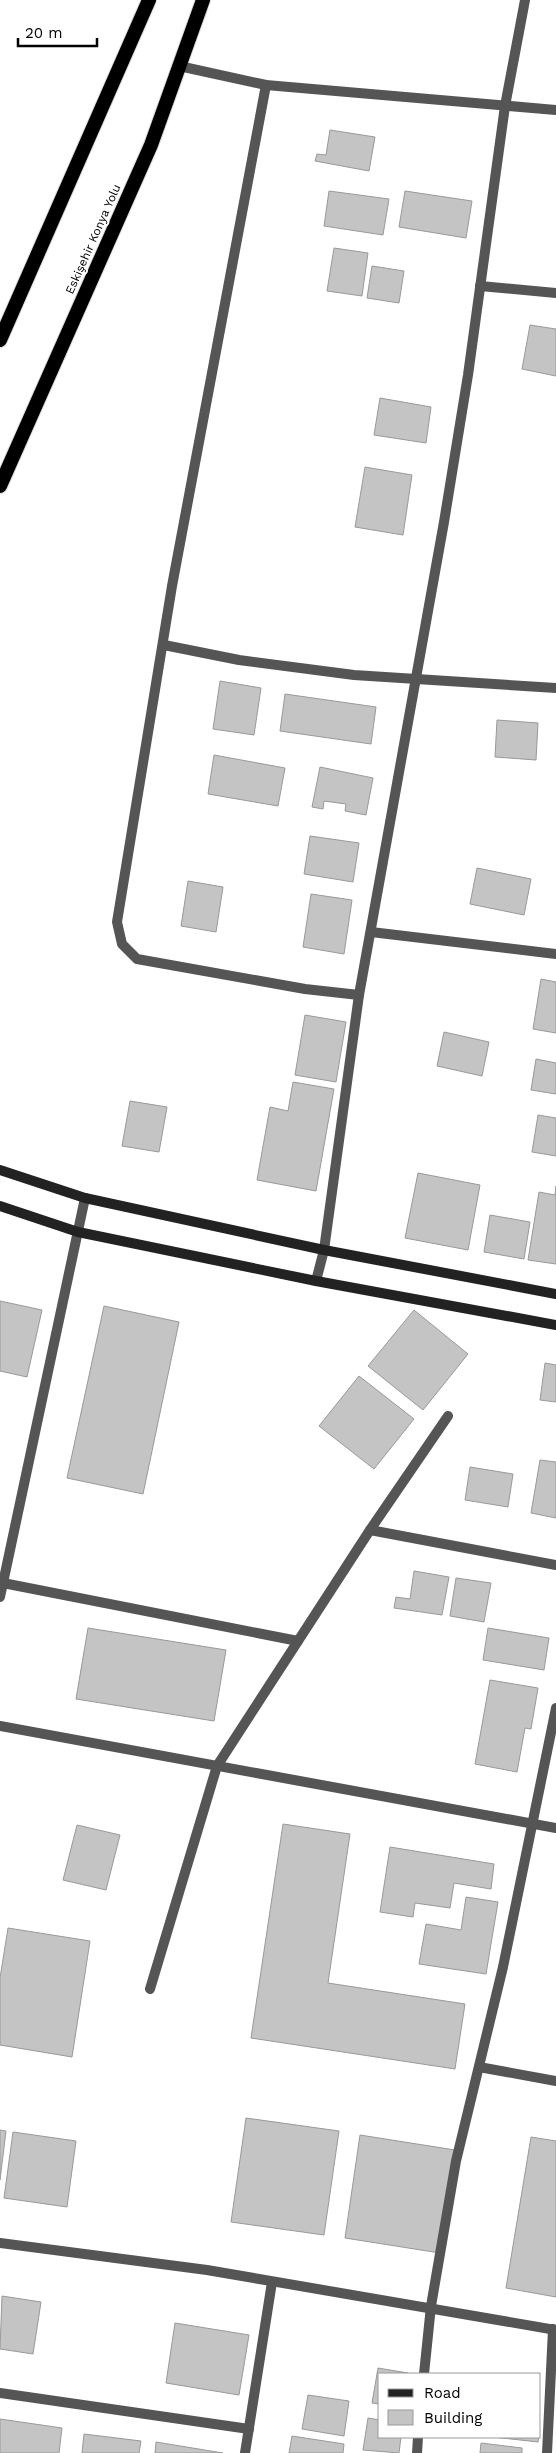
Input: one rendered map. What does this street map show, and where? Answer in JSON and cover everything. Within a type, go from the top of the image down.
[{"type":"highway","points":[[0,340],[149,0]]},
{"type":"highway","name":"Eskişehir Konya Yolu","points":[[0,486],[150,145],[203,0]]},
{"type":"main road","points":[[0,1170],[85,1198],[324,1250],[556,1294]]},
{"type":"main road","points":[[0,1206],[78,1232],[316,1281],[556,1325]]},
{"type":"street","points":[[316,1281],[324,1250],[359,995],[418,679],[466,385],[505,106],[525,0]]},
{"type":"street","points":[[180,66],[266,84],[556,110]]},
{"type":"street","points":[[266,84],[172,586],[164,645],[117,922],[122,944],[137,959],[305,989],[359,995]]},
{"type":"street","points":[[480,286],[556,294]]},
{"type":"street","points":[[164,645],[239,660],[354,675],[556,688]]},
{"type":"street","points":[[371,932],[556,954]]},
{"type":"street","points":[[0,1597],[85,1198]]},
{"type":"street","points":[[150,1989],[217,1766],[370,1530],[448,1416]]},
{"type":"street","points":[[370,1530],[556,1565]]},
{"type":"street","points":[[2,1583],[298,1641]]},
{"type":"street","points":[[424,2373],[431,2306],[456,2161],[503,1967],[556,1708]]},
{"type":"street","points":[[0,1726],[556,1828]]},
{"type":"street","points":[[479,2067],[556,2081]]},
{"type":"street","points":[[0,2242],[207,2270],[272,2282],[431,2306],[555,2329],[547,2453]]},
{"type":"street","points":[[245,2453],[272,2282]]},
{"type":"street","points":[[0,2393],[249,2429]]},
{"type":"street","points":[[417,2453],[418,2438]]},
{"type":"building","points":[[330,130],[375,137],[369,171],[315,161],[317,154],[326,155]]},
{"type":"building","points":[[329,191],[389,199],[383,235],[324,226]]},
{"type":"building","points":[[405,191],[472,201],[466,238],[399,227]]},
{"type":"building","points":[[334,248],[368,253],[362,296],[327,291]]},
{"type":"building","points":[[372,266],[404,271],[399,303],[367,298]]},
{"type":"building","points":[[530,325],[556,329],[556,376],[522,369]]},
{"type":"building","points":[[380,398],[431,407],[426,443],[374,435]]},
{"type":"building","points":[[365,467],[412,475],[403,535],[355,527]]},
{"type":"building","points":[[220,681],[261,688],[254,735],[213,729]]},
{"type":"building","points":[[285,694],[376,707],[371,744],[280,731]]},
{"type":"building","points":[[497,720],[538,723],[536,760],[495,757]]},
{"type":"building","points":[[214,755],[285,768],[278,806],[208,794]]},
{"type":"building","points":[[320,767],[373,778],[366,815],[345,811],[346,804],[324,801],[323,809],[312,807]]},
{"type":"building","points":[[310,836],[359,843],[353,882],[304,874]]},
{"type":"building","points":[[477,868],[531,879],[524,915],[470,904]]},
{"type":"building","points":[[188,881],[223,887],[216,932],[181,926]]},
{"type":"building","points":[[311,894],[352,900],[344,954],[303,947]]},
{"type":"building","points":[[541,979],[556,982],[556,1033],[533,1029]]},
{"type":"building","points":[[305,1015],[346,1022],[336,1082],[295,1075]]},
{"type":"building","points":[[444,1032],[489,1042],[482,1076],[437,1066]]},
{"type":"building","points":[[536,1059],[556,1063],[556,1094],[531,1090]]},
{"type":"building","points":[[293,1082],[334,1089],[316,1191],[257,1180],[270,1107],[288,1111]]},
{"type":"building","points":[[130,1101],[167,1107],[159,1152],[122,1146]]},
{"type":"building","points":[[538,1115],[556,1118],[556,1156],[532,1152]]},
{"type":"building","points":[[418,1173],[480,1185],[468,1250],[405,1238]]},
{"type":"building","points":[[556,1186],[556,1264],[528,1260],[539,1192],[555,1195]]},
{"type":"building","points":[[490,1215],[530,1222],[524,1259],[484,1252]]},
{"type":"building","points":[[0,1301],[42,1310],[27,1377],[0,1371]]},
{"type":"building","points":[[104,1306],[179,1322],[143,1494],[67,1478]]},
{"type":"building","points":[[414,1310],[468,1354],[423,1410],[368,1366]]},
{"type":"building","points":[[545,1363],[556,1365],[556,1402],[540,1400]]},
{"type":"building","points":[[359,1376],[414,1419],[374,1469],[319,1426]]},
{"type":"building","points":[[540,1460],[556,1462],[556,1518],[531,1513]]},
{"type":"building","points":[[470,1467],[513,1474],[508,1507],[465,1500]]},
{"type":"building","points":[[414,1571],[449,1577],[442,1615],[394,1608],[396,1597],[410,1599]]},
{"type":"building","points":[[456,1578],[491,1583],[484,1622],[450,1616]]},
{"type":"building","points":[[88,1628],[226,1650],[214,1721],[76,1699]]},
{"type":"building","points":[[488,1628],[549,1638],[544,1670],[483,1660]]},
{"type":"building","points":[[490,1680],[538,1688],[531,1729],[525,1728],[517,1772],[475,1764]]},
{"type":"building","points":[[283,1824],[350,1834],[328,1983],[465,2004],[455,2069],[251,2038]]},
{"type":"building","points":[[77,1825],[120,1835],[106,1890],[63,1880]]},
{"type":"building","points":[[390,1847],[494,1864],[491,1889],[454,1883],[450,1908],[415,1903],[413,1917],[380,1912]]},
{"type":"building","points":[[466,1897],[498,1902],[486,1974],[419,1964],[426,1924],[461,1930]]},
{"type":"building","points":[[8,1928],[90,1941],[72,2057],[0,2045],[0,1978]]},
{"type":"building","points":[[246,2118],[339,2131],[324,2235],[231,2222]]},
{"type":"building","points":[[0,2130],[6,2131],[0,2180]]},
{"type":"building","points":[[13,2132],[76,2141],[67,2207],[4,2198]]},
{"type":"building","points":[[360,2135],[455,2150],[440,2253],[345,2238]]},
{"type":"building","points":[[531,2137],[556,2141],[556,2297],[506,2288]]},
{"type":"building","points":[[2,2296],[41,2302],[33,2354],[0,2349]]},
{"type":"building","points":[[175,2323],[249,2335],[239,2395],[166,2383]]},
{"type":"building","points":[[378,2368],[408,2373],[378,2373],[378,2404],[372,2403]]},
{"type":"building","points":[[308,2395],[349,2401],[344,2436],[302,2429]]},
{"type":"building","points":[[368,2418],[378,2420],[378,2438],[401,2438],[399,2453],[363,2450]]},
{"type":"building","points":[[0,2419],[62,2428],[59,2453],[0,2453]]},
{"type":"building","points":[[84,2434],[141,2441],[139,2453],[82,2453]]},
{"type":"building","points":[[292,2436],[344,2444],[343,2453],[289,2453]]},
{"type":"building","points":[[502,2438],[539,2438],[538,2442]]},
{"type":"building","points":[[156,2442],[223,2453],[155,2453]]},
{"type":"building","points":[[481,2443],[522,2448],[522,2453],[480,2453]]}]
